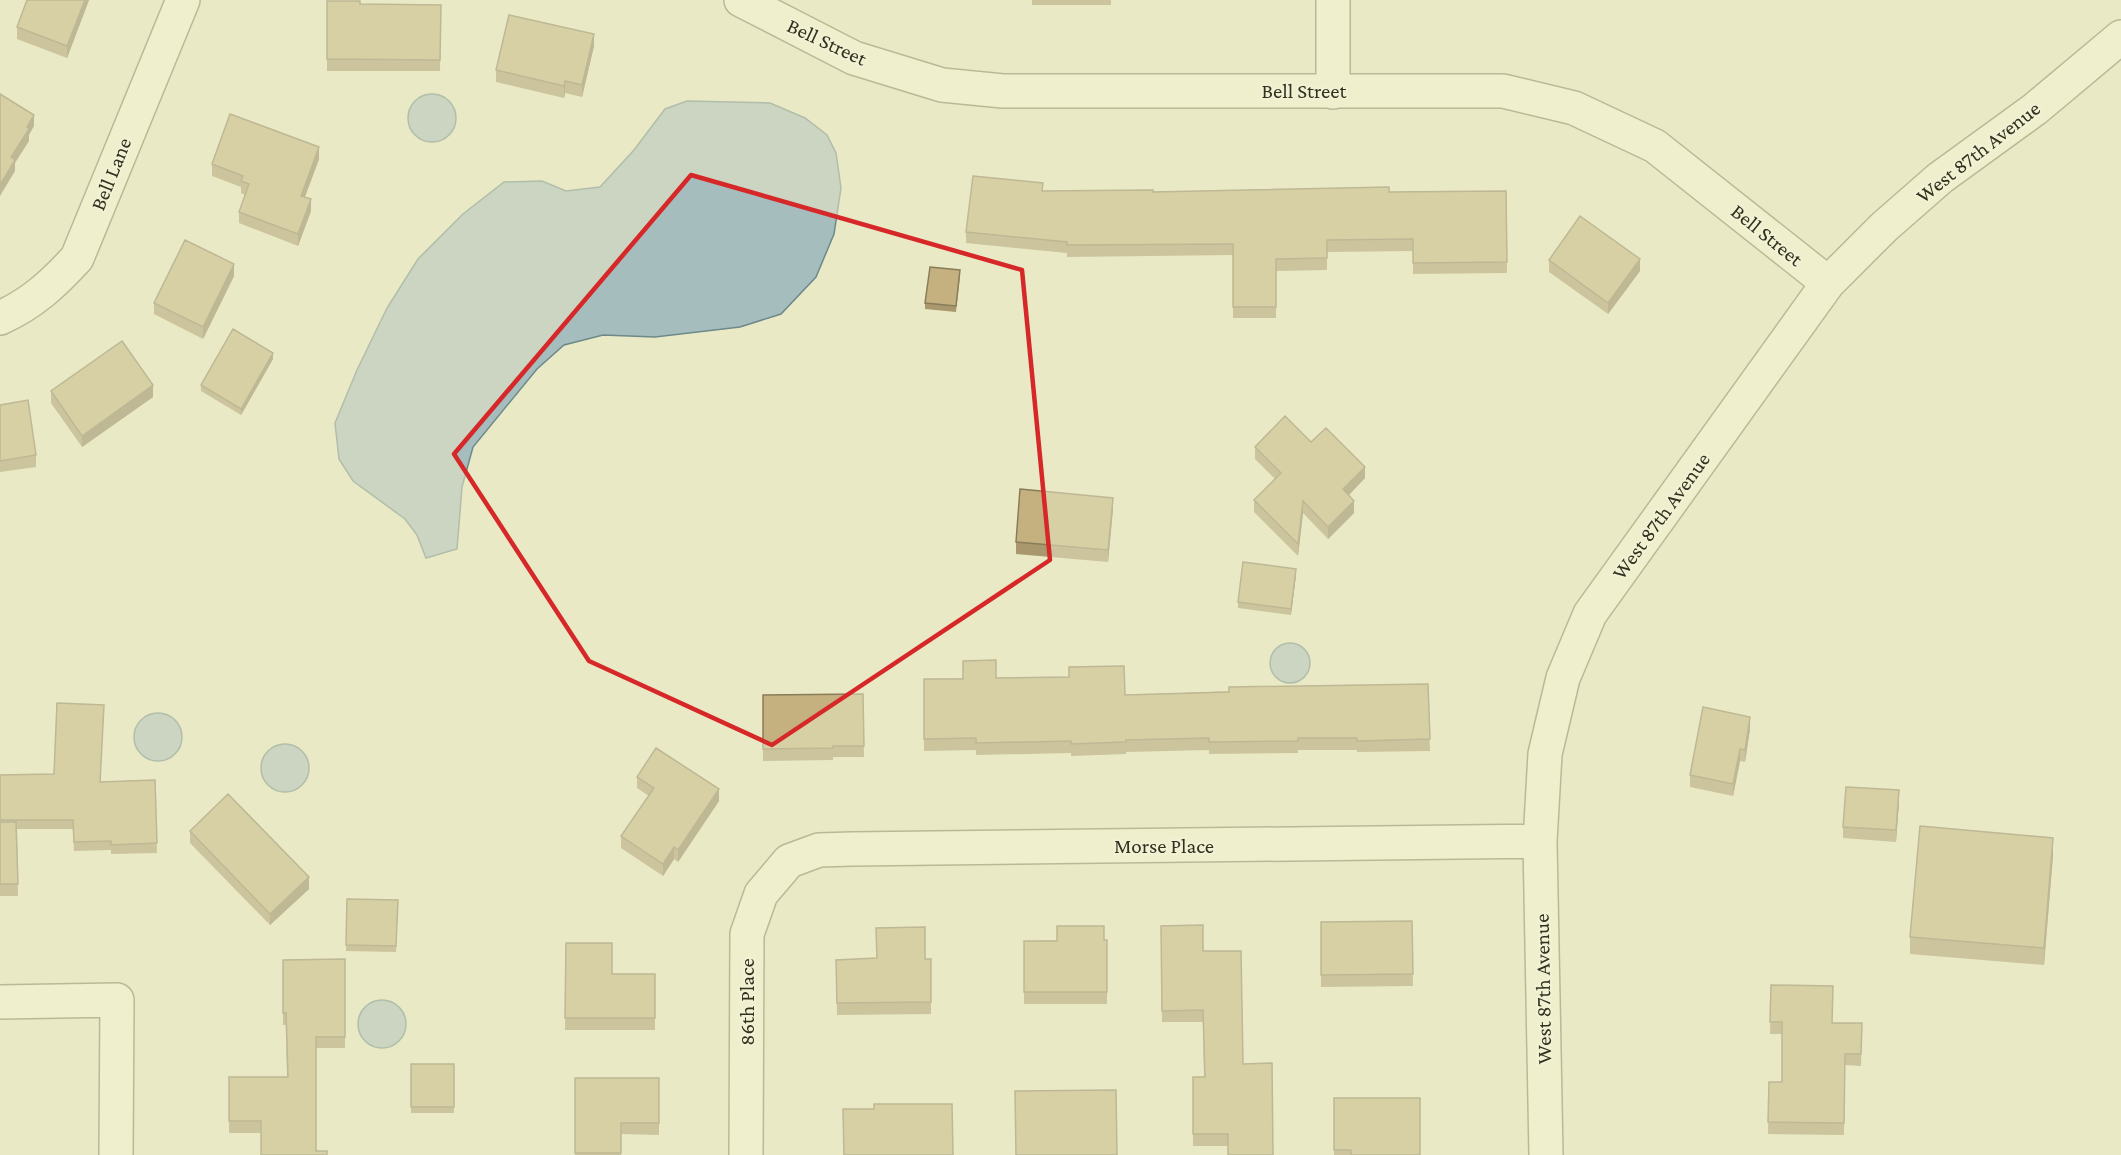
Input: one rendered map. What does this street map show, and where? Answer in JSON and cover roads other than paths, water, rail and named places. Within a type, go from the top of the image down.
[{"type":"street","name":"Bell Lane","points":[[0,318],[22,308],[52,284],[77,258],[183,0]]},
{"type":"street","points":[[1333,0],[1333,92]]},
{"type":"street","name":"Bell Street","points":[[751,2],[854,58],[942,86],[1003,91],[1503,91],[1574,108],[1655,146],[1828,284]]},
{"type":"street","name":"West 87th Avenue","points":[[1546,1155],[1540,841],[1545,754],[1563,678],[1590,614],[1828,284],[1884,228],[1940,178],[2035,109],[2121,37]]},
{"type":"street","name":"Morse Place","points":[[789,861],[819,850],[852,849],[1540,841]]},
{"type":"street","name":"86th Place","points":[[747,1155],[747,934],[761,894],[789,861]]},
{"type":"street","points":[[0,1002],[117,1000],[116,1155]]},
{"type":"water","points":[[427,94],[437,94],[449,101],[456,113],[456,123],[449,135],[437,142],[427,142],[412,131],[408,123],[408,113],[419,98]]},
{"type":"water","points":[[687,101],[770,103],[805,118],[827,135],[836,153],[841,188],[834,234],[816,277],[781,314],[740,327],[655,337],[603,335],[564,345],[537,369],[473,447],[462,487],[457,549],[426,558],[417,535],[405,519],[353,481],[339,459],[335,423],[387,308],[418,259],[463,214],[504,182],[542,181],[566,191],[600,187],[634,150],[665,109]]},
{"type":"water","points":[[1290,643],[1304,649],[1310,663],[1304,677],[1290,683],[1276,677],[1270,663],[1276,649]]},
{"type":"water","points":[[153,713],[163,713],[175,720],[182,732],[182,742],[175,754],[163,761],[153,761],[138,750],[134,742],[134,732],[145,717]]},
{"type":"water","points":[[280,744],[290,744],[302,751],[309,763],[309,773],[302,785],[290,792],[280,792],[265,781],[261,773],[261,763],[272,748]]},
{"type":"water","points":[[377,1000],[387,1000],[399,1007],[406,1019],[406,1029],[399,1041],[387,1048],[377,1048],[362,1037],[358,1029],[358,1019],[369,1004]]}]
